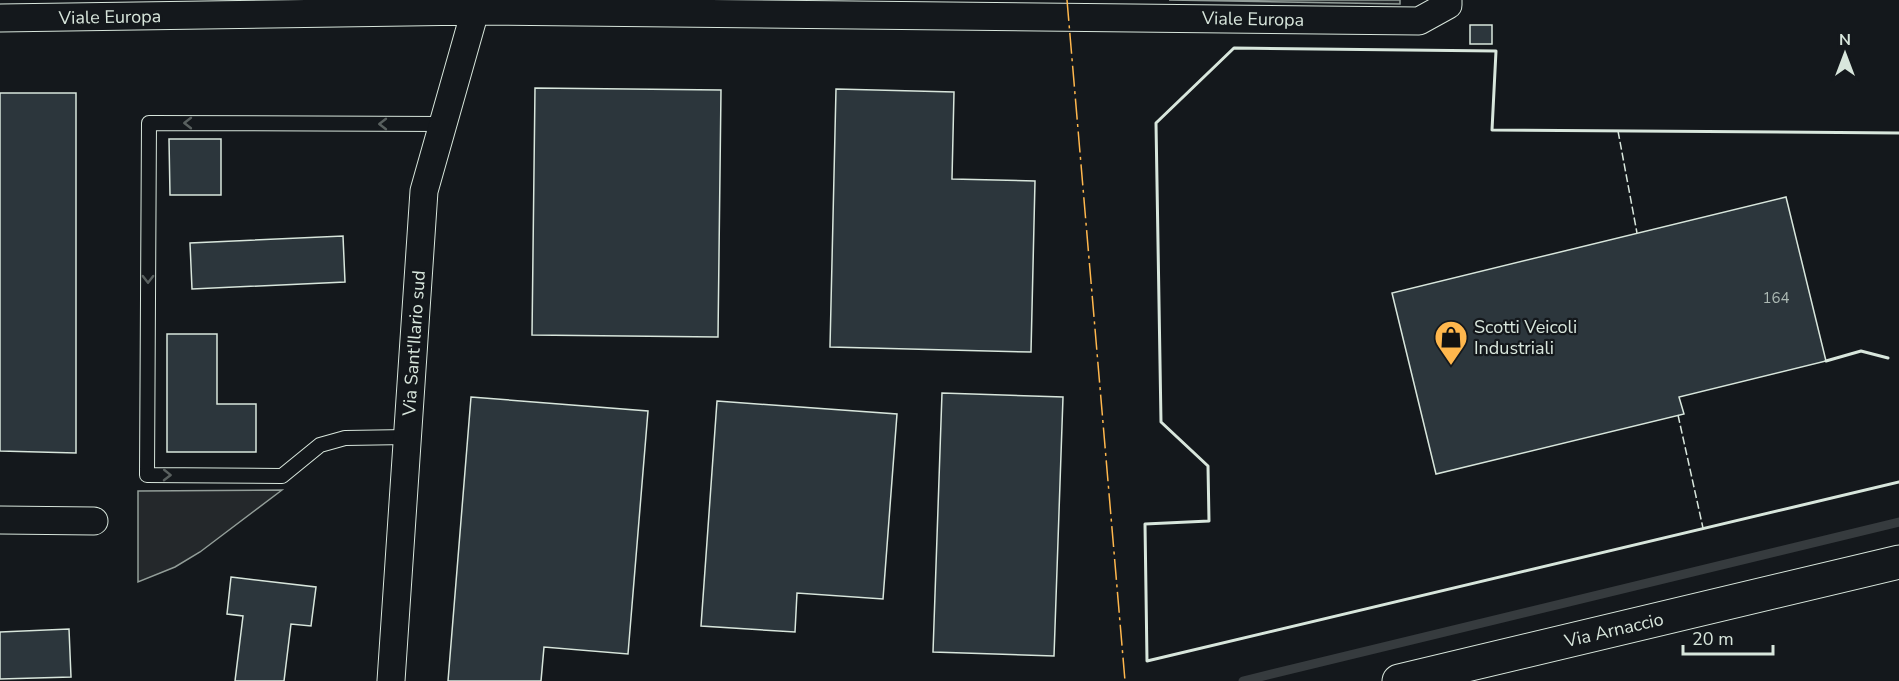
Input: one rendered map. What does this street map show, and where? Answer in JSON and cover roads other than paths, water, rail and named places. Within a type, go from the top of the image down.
[{"type":"main road","name":"Via Arnaccio","points":[[1399,681],[1899,562]]},
{"type":"street","name":"Viale Europa","points":[[0,18],[111,9],[432,5],[475,11],[1048,8],[1419,21],[1448,5],[1448,0]]},
{"type":"street","name":"Via Sant'Ilario sud","points":[[391,681],[424,191],[475,11]]},
{"type":"street","points":[[0,520],[94,521]]},
{"type":"lane","points":[[407,437],[345,438],[320,445],[282,476],[147,475],[149,123],[442,124]]},
{"type":"waterway","points":[[1243,681],[1899,522]]},
{"type":"place","name":"Scotti Veicoli Industriali","points":[[1451,366]]}]
